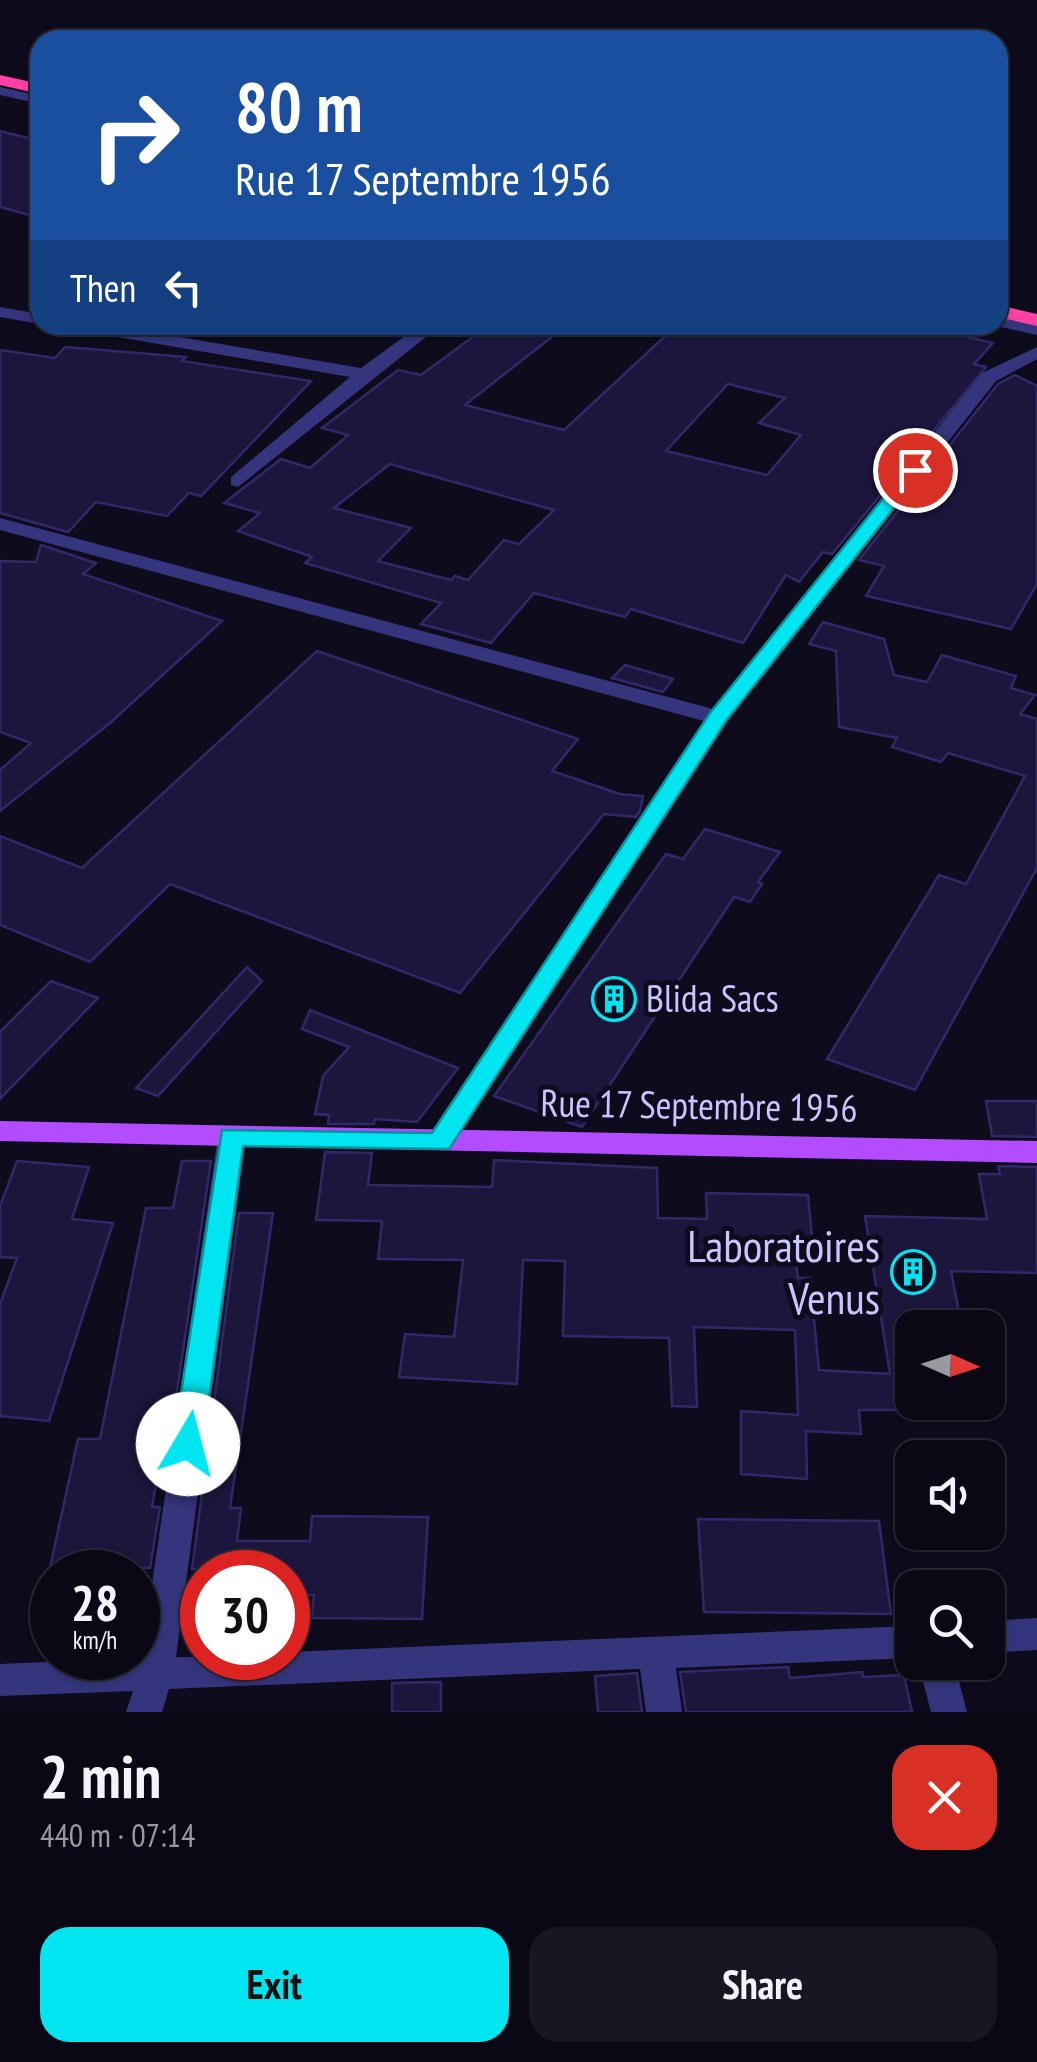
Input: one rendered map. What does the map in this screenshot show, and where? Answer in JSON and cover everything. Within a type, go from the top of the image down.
[{"type":"highway","points":[[0,66],[30,73]]},
{"type":"highway","points":[[0,80],[30,88]]},
{"type":"highway","points":[[1008,292],[1037,299]]},
{"type":"highway","points":[[1008,313],[1037,320]]},
{"type":"main road","name":"Rue 17 Septembre 1956","points":[[0,1131],[1037,1152]]},
{"type":"street","points":[[0,91],[30,98]]},
{"type":"street","points":[[0,312],[30,317]]},
{"type":"street","points":[[1008,323],[1037,330]]},
{"type":"street","points":[[136,335],[365,374]]},
{"type":"street","points":[[238,482],[365,374],[418,335]]},
{"type":"street","points":[[439,1142],[718,718],[989,377],[1037,352]]},
{"type":"street","points":[[0,524],[718,718]]},
{"type":"street","points":[[160,1647],[232,1136]]},
{"type":"street","points":[[1005,1636],[1037,1634]]},
{"type":"street","points":[[160,1675],[895,1643]]},
{"type":"street","points":[[656,1652],[664,1712]]},
{"type":"street","points":[[0,1680],[30,1679]]},
{"type":"street","points":[[144,1712],[154,1680]]},
{"type":"street","points":[[940,1680],[948,1712]]},
{"type":"building","points":[[0,131],[30,138],[30,215],[0,207]]},
{"type":"building","points":[[475,335],[554,335],[465,405],[564,430],[666,335],[960,335],[993,343],[974,364],[986,367],[832,554],[823,552],[799,582],[786,575],[743,643],[631,609],[625,617],[534,593],[491,643],[421,624],[441,603],[305,563],[312,557],[238,531],[260,513],[224,503],[281,459],[310,468],[348,435],[322,428],[398,370],[421,375]],"holes":[[[728,384],[785,398],[759,423],[801,435],[767,475],[666,451]],[[390,464],[554,510],[519,544],[504,540],[468,580],[455,576],[451,580],[378,561],[411,528],[334,508]]]},
{"type":"building","points":[[65,347],[186,357],[182,361],[311,381],[201,496],[189,493],[167,516],[96,502],[68,532],[0,513],[0,350],[55,358]]},
{"type":"building","points":[[1015,375],[1037,386],[1037,584],[1011,629],[866,596],[884,566],[859,560],[998,384]]},
{"type":"building","points":[[41,545],[96,563],[83,574],[222,621],[110,723],[0,811],[0,770],[31,743],[0,732],[0,561],[36,562]]},
{"type":"building","points":[[823,622],[884,639],[894,675],[927,682],[942,655],[1016,676],[1011,688],[1035,695],[1020,714],[1037,719],[1037,868],[915,1090],[827,1059],[939,875],[966,884],[1025,776],[948,753],[941,762],[892,747],[897,738],[839,727],[836,651],[809,644]]},
{"type":"building","points":[[317,651],[578,739],[552,771],[620,794],[643,796],[640,811],[636,817],[604,814],[460,993],[170,884],[90,962],[0,925],[0,836],[82,868]]},
{"type":"building","points":[[625,665],[673,679],[663,692],[612,678]]},
{"type":"building","name":"Blida Sacs","points":[[705,829],[780,852],[758,882],[762,884],[750,902],[734,897],[582,1127],[494,1096],[666,854],[683,859]]},
{"type":"building","points":[[247,967],[262,981],[158,1096],[136,1088]]},
{"type":"building","points":[[51,981],[98,998],[0,1099],[0,1032]]},
{"type":"building","points":[[310,1010],[458,1068],[417,1122],[375,1119],[374,1124],[328,1124],[329,1115],[315,1114],[323,1076],[349,1047],[302,1029]]},
{"type":"building","points":[[986,1101],[1037,1101],[1037,1137],[992,1136]]},
{"type":"building","points":[[325,1152],[372,1153],[368,1185],[492,1187],[494,1160],[657,1168],[658,1218],[707,1219],[706,1193],[808,1195],[813,1248],[794,1248],[798,1278],[810,1278],[819,1370],[890,1374],[865,1216],[987,1219],[979,1174],[1000,1174],[998,1166],[1037,1167],[1037,1273],[951,1271],[959,1310],[895,1310],[895,1410],[859,1410],[861,1434],[806,1431],[807,1479],[741,1474],[741,1411],[798,1415],[795,1330],[694,1327],[697,1407],[672,1406],[669,1338],[563,1336],[565,1261],[523,1260],[517,1384],[399,1377],[405,1334],[454,1337],[463,1260],[378,1259],[382,1221],[316,1220]]},
{"type":"building","points":[[17,1161],[89,1167],[72,1219],[113,1223],[49,1421],[0,1416],[0,1304],[17,1258],[0,1257],[0,1206]]},
{"type":"building","points":[[182,1161],[211,1161],[172,1425],[166,1425],[152,1507],[160,1507],[153,1550],[54,1550],[78,1439],[100,1439],[146,1208],[173,1208]]},
{"type":"building","points":[[239,1213],[273,1213],[230,1508],[241,1508],[237,1541],[310,1541],[312,1516],[428,1517],[422,1619],[312,1618],[310,1550],[195,1550]]},
{"type":"building","points":[[698,1519],[879,1521],[891,1614],[704,1612]]},
{"type":"building","points":[[788,1667],[790,1678],[862,1672],[863,1677],[895,1675],[895,1680],[905,1680],[912,1712],[686,1712],[680,1672]]},
{"type":"building","points":[[637,1673],[642,1712],[598,1712],[595,1676]]},
{"type":"building","points":[[441,1682],[441,1712],[392,1712],[392,1683]]},
{"type":"place","name":"Blida Sacs","points":[[614,999]]},
{"type":"place","name":"Laboratoires Venus","points":[[913,1272]]},
{"type":"route","points":[[188,1444],[232,1136],[439,1142],[718,718],[915,470]]}]
